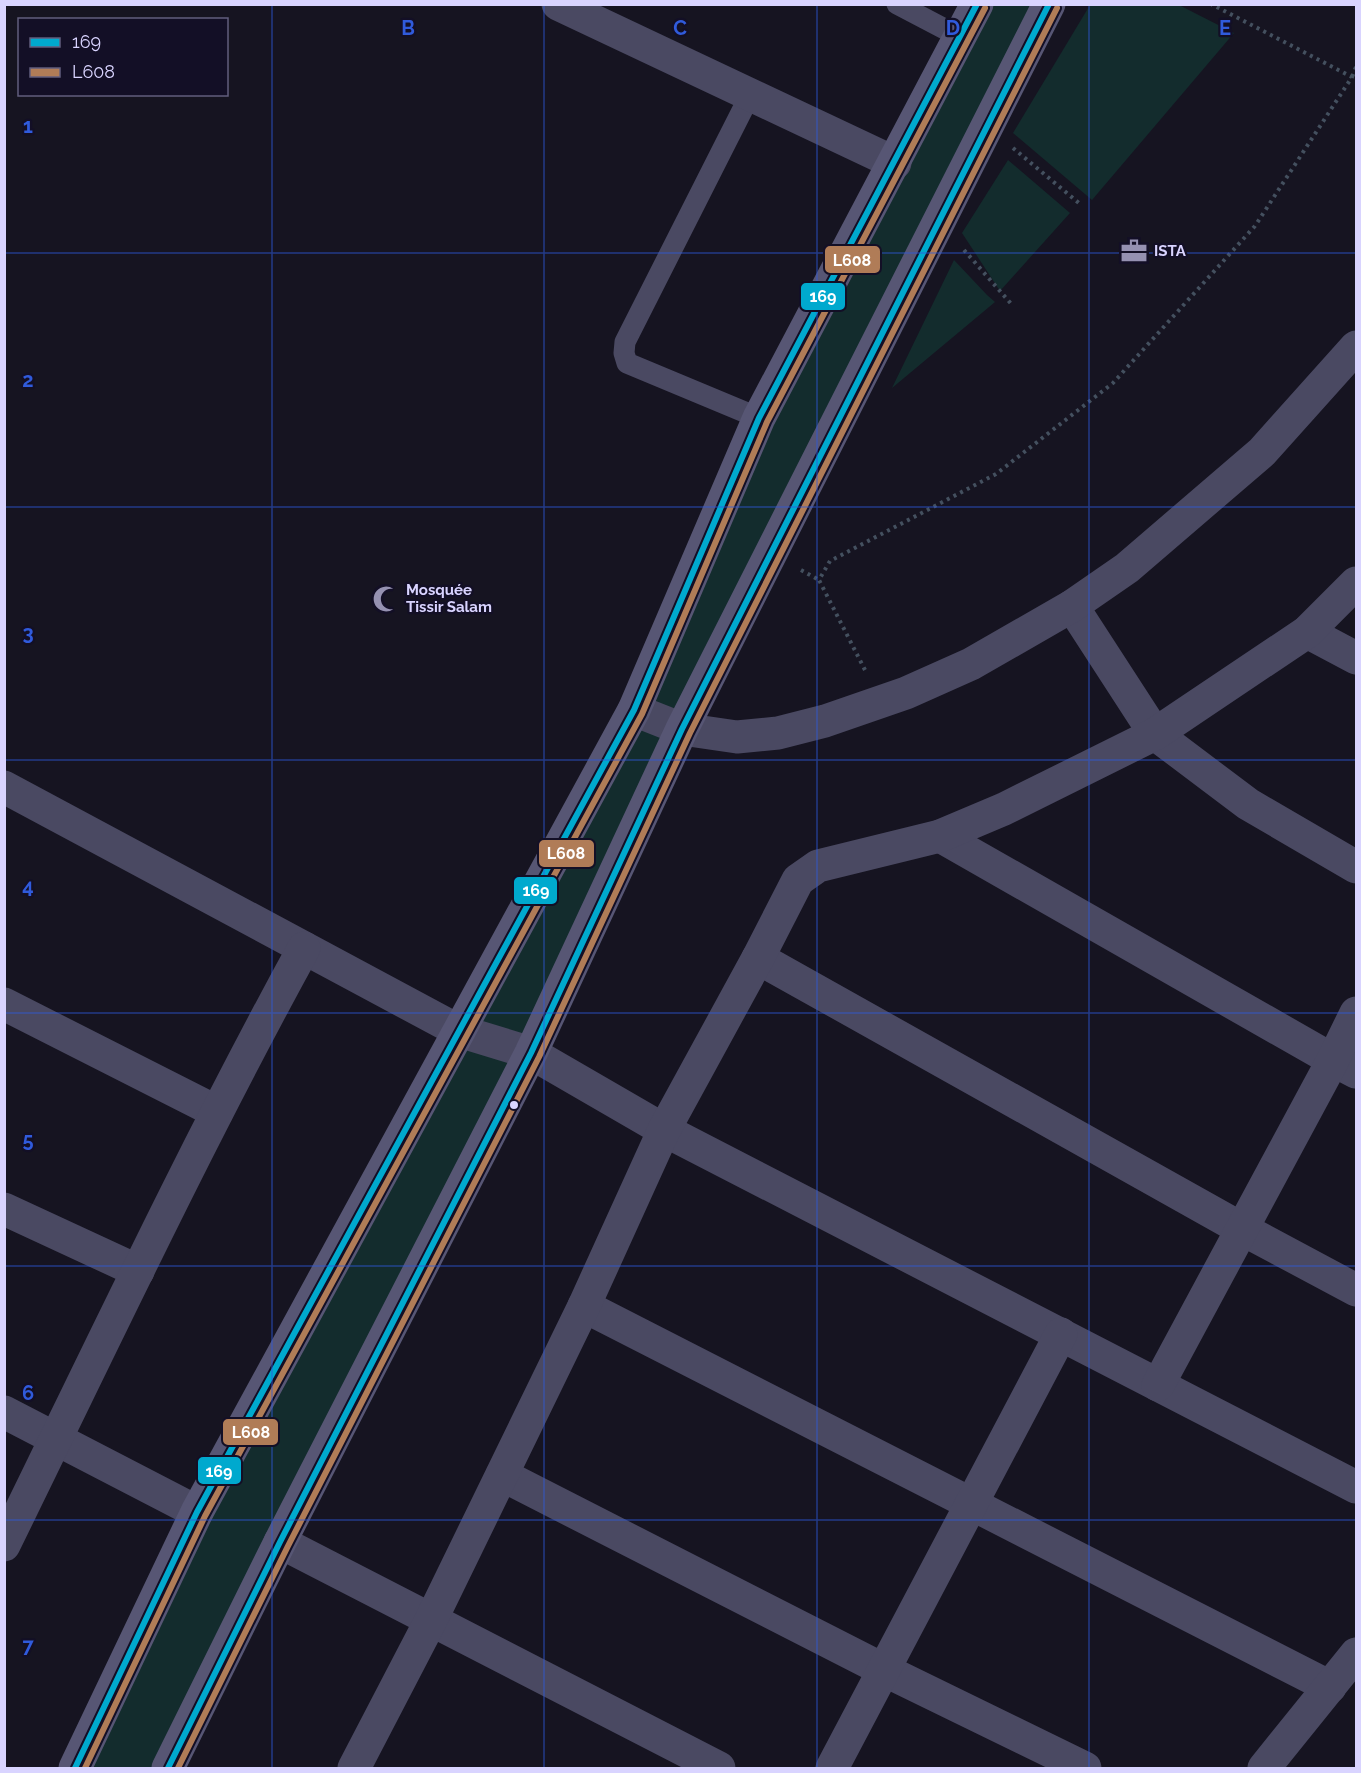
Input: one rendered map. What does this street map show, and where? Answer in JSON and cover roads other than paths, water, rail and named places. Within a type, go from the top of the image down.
[{"type":"street","points":[[558,4],[895,163]]},
{"type":"street","points":[[75,1768],[197,1512],[634,710],[759,418],[895,163],[976,4]]},
{"type":"street","points":[[168,1768],[280,1542],[531,1053],[682,729],[1049,4]]},
{"type":"street","points":[[634,710],[682,729],[737,737],[778,733],[825,721],[906,693],[971,664],[1072,606],[1127,568],[1262,452],[1356,347]]},
{"type":"street","points":[[354,1768],[431,1620],[502,1475],[584,1306],[664,1130],[798,880],[818,866],[940,836],[1004,809],[1155,734],[1307,632],[1356,583]]},
{"type":"street","points":[[1072,606],[1155,734],[1248,804],[1356,867]]},
{"type":"street","points":[[1307,632],[1356,658]]},
{"type":"street","points":[[4,788],[459,1031],[531,1053],[664,1130],[1356,1487]]},
{"type":"street","points":[[940,836],[1345,1066]]},
{"type":"street","points":[[4,1545],[217,1112],[304,948]]},
{"type":"street","points":[[758,958],[1242,1229],[1356,1290]]},
{"type":"street","points":[[4,1004],[217,1112]]},
{"type":"street","points":[[1158,1385],[1242,1229],[1345,1066],[1356,1013]]},
{"type":"street","points":[[4,1209],[138,1271]]},
{"type":"street","points":[[584,1306],[1330,1687]]},
{"type":"street","points":[[832,1768],[1060,1334]]},
{"type":"street","points":[[4,1412],[197,1512]]},
{"type":"street","points":[[502,1475],[884,1670],[1085,1768]]},
{"type":"street","points":[[280,1542],[719,1768]]},
{"type":"street","points":[[1264,1768],[1356,1654]]},
{"type":"lane","points":[[897,4],[960,37]]},
{"type":"lane","points":[[750,95],[624,342],[624,353],[627,363],[759,418]]},
{"type":"place","name":"ISTA","points":[[1134,251]]},
{"type":"place","name":"Mosquée Tissir Salam","points":[[386,599]]}]
